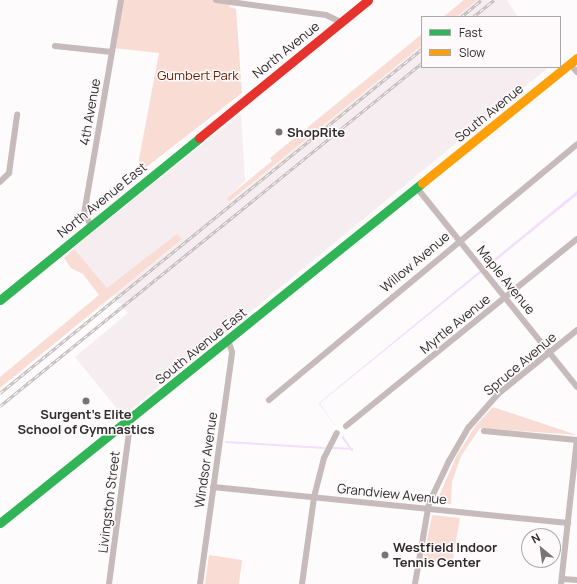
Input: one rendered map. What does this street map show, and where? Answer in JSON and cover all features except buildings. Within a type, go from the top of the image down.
[{"type":"main road","name":"North Avenue","points":[[220,121],[368,0]]},
{"type":"main road","name":"South Avenue","points":[[417,188],[574,61]]},
{"type":"main road","name":"North Avenue East","points":[[0,300],[220,121]]},
{"type":"main road","name":"South Avenue East","points":[[0,523],[417,188]]},
{"type":"street","name":"4th Avenue","points":[[91,225],[84,214],[121,0]]},
{"type":"street","points":[[216,0],[326,15],[341,22]]},
{"type":"street","points":[[56,46],[112,52]]},
{"type":"street","points":[[574,61],[577,72]]},
{"type":"street","points":[[0,182],[9,173],[17,115]]},
{"type":"street","name":"Willow Avenue","points":[[269,400],[458,240],[577,144]]},
{"type":"street","name":"Maple Avenue","points":[[417,188],[577,386]]},
{"type":"street","name":"Myrtle Avenue","points":[[346,426],[577,239]]},
{"type":"street","name":"Spruce Avenue","points":[[415,584],[428,509],[448,460],[479,416],[498,394],[577,330]]},
{"type":"street","name":"Windsor Avenue","points":[[200,584],[232,352],[228,340]]},
{"type":"street","name":"Livingston Street","points":[[109,584],[129,433],[126,423]]},
{"type":"street","points":[[484,431],[577,440],[562,582],[577,580]]},
{"type":"street","points":[[302,584],[314,497],[324,458],[337,432]]},
{"type":"street","name":"Grandview Avenue","points":[[213,487],[568,523]]},
{"type":"street","points":[[570,509],[577,510]]},
{"type":"shaded area","points":[[476,0],[507,0],[517,16],[457,16]]},
{"type":"shaded area","points":[[421,46],[421,68],[548,68],[123,416],[75,357],[128,313],[73,248],[241,114],[245,181],[227,198],[230,202]]},
{"type":"shaded area","points":[[577,191],[577,195],[320,403],[337,429],[319,403]]},
{"type":"green space","name":"Gumbert Park","points":[[120,0],[228,0],[230,7],[236,9],[242,93],[136,175],[159,53],[113,48]]},
{"type":"green space","points":[[464,0],[477,0],[457,16],[444,16]]},
{"type":"green space","points":[[421,35],[421,46],[229,202],[227,198],[272,161],[270,158]]},
{"type":"green space","points":[[177,234],[182,239],[0,388],[0,377],[99,295],[83,274],[71,268],[64,258],[74,249],[107,288]]},
{"type":"green space","points":[[493,407],[577,435],[480,428],[461,456],[452,482],[451,504],[436,503],[456,457],[476,425]]},
{"type":"green space","points":[[432,515],[460,518],[452,564],[423,561]]},
{"type":"green space","points":[[209,555],[242,560],[239,584],[205,584]]},
{"type":"waterway","points":[[343,437],[352,450]]},
{"type":"waterway","points":[[226,442],[324,448]]},
{"type":"waterway","points":[[334,448],[352,449]]},
{"type":"railway","points":[[462,16],[481,0]]},
{"type":"railway","points":[[474,16],[494,0]]},
{"type":"railway","points":[[0,393],[421,50]]},
{"type":"railway","points":[[0,406],[421,64]]},
{"type":"traffic: fast","points":[[0,300],[199,138]]},
{"type":"traffic: fast","points":[[0,523],[422,183]]},
{"type":"traffic: slow","points":[[422,183],[577,58]]},
{"type":"traffic: jam","points":[[199,138],[368,0]]},
{"type":"place","name":"ShopRite","points":[[279,132]]},
{"type":"place","name":"Surgent's Elite School of Gymnastics","points":[[86,401]]},
{"type":"place","name":"Westfield Indoor Tennis Center","points":[[385,555]]}]
